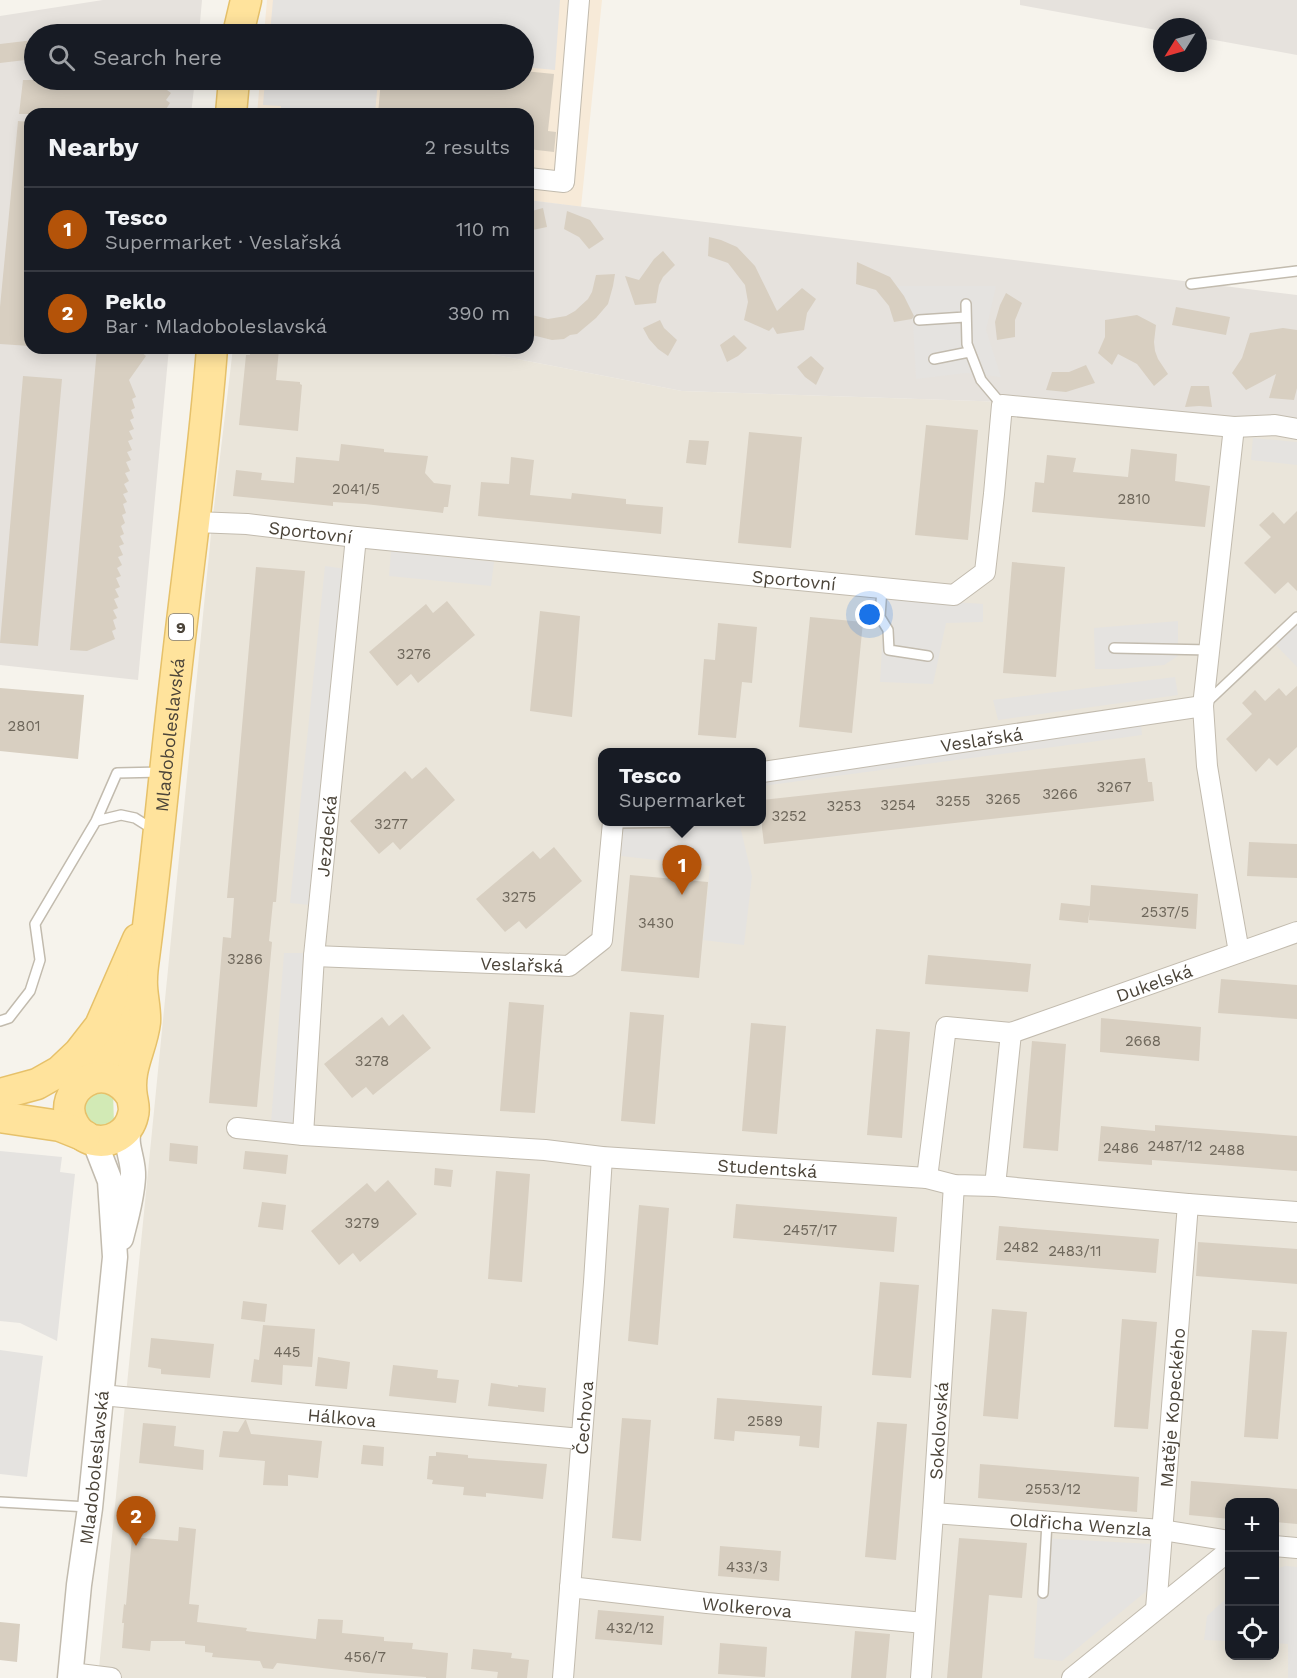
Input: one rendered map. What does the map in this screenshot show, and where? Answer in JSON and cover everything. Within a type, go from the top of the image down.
[{"type":"main road","points":[[232,108],[233,90]]},
{"type":"main road","name":"Mladoboleslavská","points":[[89,1138],[77,1129],[72,1121],[71,1101],[82,1085],[104,1063],[120,1034],[141,978],[195,522],[211,354]]},
{"type":"main road","name":"9","points":[[0,1094],[38,1084],[60,1071],[78,1053],[100,1026],[115,987],[150,912]]},
{"type":"main road","name":"Mladoboleslavská","points":[[130,1111],[131,1069],[145,1021],[141,978]]},
{"type":"main road","points":[[100,1076],[119,1081],[126,1088],[130,1111],[123,1133],[114,1139],[104,1141],[89,1138],[60,1126],[0,1116],[45,1106],[100,1076]]},
{"type":"street","points":[[534,179],[564,182],[579,0]]},
{"type":"street","points":[[1002,405],[1234,427],[1275,425],[1297,429]]},
{"type":"street","name":"Sportovní","points":[[195,522],[247,524],[356,537],[954,595],[985,572],[1002,405]]},
{"type":"street","points":[[1234,427],[1203,706],[1207,766],[1239,952]]},
{"type":"street","name":"Jezdecká","points":[[303,1135],[314,956],[356,537]]},
{"type":"street","name":"Veslařská","points":[[766,771],[1203,706]]},
{"type":"street","name":"Veslařská","points":[[314,956],[569,966],[602,940],[613,826]]},
{"type":"street","name":"Dukelská","points":[[1011,1034],[1297,932]]},
{"type":"street","points":[[927,1178],[946,1027],[1011,1034],[995,1186]]},
{"type":"street","name":"Mladoboleslavská","points":[[115,1257],[131,1194],[133,1174],[127,1142],[130,1111]]},
{"type":"street","name":"Studentská","points":[[237,1128],[303,1135],[545,1150],[602,1157],[927,1178],[954,1185],[995,1186],[1297,1212]]},
{"type":"street","name":"Mladoboleslavská","points":[[70,1676],[79,1585],[90,1508],[115,1257],[110,1180],[89,1138]]},
{"type":"street","name":"Čechova","points":[[563,1678],[602,1157]]},
{"type":"street","name":"Sokolovská","points":[[921,1678],[954,1185]]},
{"type":"street","name":"Matěje Kopeckého","points":[[1156,1610],[1188,1204]]},
{"type":"street","name":"Hálkova","points":[[101,1395],[581,1439]]},
{"type":"street","name":"Oldřicha Wenzla","points":[[933,1513],[1162,1530],[1225,1540]]},
{"type":"street","points":[[1279,1546],[1297,1548]]},
{"type":"street","points":[[1072,1678],[1228,1552]]},
{"type":"street","name":"Wolkerova","points":[[570,1587],[707,1604],[924,1623]]},
{"type":"street","points":[[70,1676],[111,1678]]},
{"type":"lane","points":[[1191,284],[1297,271]]},
{"type":"lane","points":[[966,304],[965,317],[969,352],[981,380],[1002,405]]},
{"type":"lane","points":[[919,320],[965,317]]},
{"type":"lane","points":[[934,359],[969,352]]},
{"type":"lane","points":[[882,588],[880,617],[888,630],[889,650],[928,656]]},
{"type":"lane","points":[[1203,706],[1297,617]]},
{"type":"lane","points":[[1114,648],[1210,651]]},
{"type":"lane","points":[[0,1021],[9,1017],[30,991],[40,960],[35,924],[96,821],[117,773],[164,771]]},
{"type":"lane","points":[[96,821],[121,815],[135,818],[159,833]]},
{"type":"lane","points":[[0,1502],[90,1508]]},
{"type":"lane","points":[[1043,1593],[1047,1522]]},
{"type":"shaded area","points":[[103,0],[202,0],[200,24],[24,24],[24,90],[194,90],[192,108],[24,108],[24,354],[168,354],[138,680],[0,665],[0,16]]},
{"type":"shaded area","points":[[267,0],[602,0],[581,207],[534,201],[534,108],[258,108],[259,90],[534,90],[534,24],[265,24]]},
{"type":"shaded area","points":[[273,0],[560,0],[555,70],[534,68],[534,24],[271,24]]},
{"type":"shaded area","points":[[1020,0],[1297,0],[1297,55],[1207,39],[1207,18],[1153,18],[1153,29],[1020,5]]},
{"type":"shaded area","points":[[264,90],[377,90],[376,108],[281,108],[281,106],[263,105]]},
{"type":"shaded area","points":[[534,201],[1297,295],[1297,427],[1008,402],[682,391],[491,354],[534,354]]},
{"type":"shaded area","points":[[896,286],[996,286],[986,330],[1001,377],[966,373],[916,379],[913,323],[904,296]]},
{"type":"shaded area","points":[[232,354],[491,354],[682,391],[1008,402],[1297,427],[1297,1678],[98,1678],[212,524]]},
{"type":"shaded area","points":[[1253,438],[1297,442],[1297,465],[1251,460]]},
{"type":"shaded area","points":[[391,551],[494,562],[491,586],[389,576]]},
{"type":"shaded area","points":[[325,566],[346,569],[319,906],[290,903]]},
{"type":"shaded area","points":[[867,596],[983,604],[983,622],[946,623],[933,684],[880,682],[884,613],[866,611]]},
{"type":"shaded area","points":[[1297,617],[1297,667],[1272,641]]},
{"type":"shaded area","points":[[1178,621],[1178,656],[1164,665],[1095,669],[1094,628]]},
{"type":"shaded area","points":[[1175,677],[1178,695],[998,720],[993,700]]},
{"type":"shaded area","points":[[1140,716],[1142,735],[766,785],[766,771]]},
{"type":"shaded area","points":[[624,826],[740,826],[752,876],[744,945],[703,940],[710,866],[621,856]]},
{"type":"shaded area","points":[[284,953],[306,953],[294,1126],[271,1123]]},
{"type":"shaded area","points":[[0,1151],[62,1157],[60,1172],[75,1174],[57,1341],[20,1323],[0,1321]]},
{"type":"shaded area","points":[[0,1350],[43,1356],[27,1477],[0,1474]]},
{"type":"shaded area","points":[[1041,1538],[1152,1544],[1150,1588],[1062,1661],[1034,1658]]},
{"type":"shaded area","points":[[1297,1567],[1297,1678],[1288,1678],[1288,1644],[1279,1643],[1279,1568]]},
{"type":"shaded area","points":[[1225,1600],[1225,1641],[1204,1640],[1207,1616]]},
{"type":"green space","points":[[113,1090],[114,1126],[98,1129],[84,1120],[84,1097],[90,1091]]},
{"type":"building","points":[[24,41],[24,60],[0,63],[0,44]]},
{"type":"building","points":[[534,72],[554,74],[548,131],[556,132],[554,152],[534,150],[534,108],[379,108],[380,90],[534,90]]},
{"type":"building","points":[[23,80],[24,90],[167,90],[171,93],[166,100],[170,103],[167,108],[24,108],[24,114],[19,114]]},
{"type":"building","points":[[18,121],[24,122],[24,346],[0,344],[0,307]]},
{"type":"building","points":[[543,208],[547,227],[534,230],[534,210]]},
{"type":"building","points":[[567,211],[590,220],[604,239],[589,249],[579,237],[564,229]]},
{"type":"building","points":[[709,237],[737,247],[755,266],[777,311],[802,288],[816,299],[807,313],[804,330],[777,334],[773,327],[769,331],[744,320],[748,302],[745,285],[728,263],[708,256]]},
{"type":"building","points":[[663,251],[675,265],[663,277],[659,285],[656,303],[635,305],[625,276],[639,280],[654,259]]},
{"type":"building","points":[[857,262],[890,277],[904,296],[914,316],[912,319],[894,322],[889,306],[876,290],[856,284]]},
{"type":"building","points":[[615,274],[608,304],[596,318],[577,334],[564,339],[552,340],[534,336],[534,316],[548,319],[566,316],[575,311],[588,299],[596,275]]},
{"type":"building","points":[[1006,293],[1022,303],[1015,320],[1015,337],[997,340],[995,322]]},
{"type":"building","points":[[1176,307],[1230,317],[1226,335],[1172,325]]},
{"type":"building","points":[[1137,315],[1156,325],[1155,351],[1168,374],[1154,386],[1137,364],[1118,354],[1112,365],[1098,353],[1105,337],[1105,320]]},
{"type":"building","points":[[660,320],[664,328],[677,340],[668,356],[649,339],[643,328]]},
{"type":"building","points":[[1283,328],[1297,330],[1297,388],[1294,400],[1269,398],[1276,374],[1246,390],[1232,373],[1242,358],[1250,333]]},
{"type":"building","points":[[734,335],[747,348],[727,362],[720,345]]},
{"type":"building","points":[[96,354],[144,354],[146,356],[129,380],[136,397],[132,399],[135,408],[131,410],[134,418],[130,420],[134,429],[129,431],[133,439],[128,441],[132,450],[127,452],[131,460],[126,462],[130,471],[125,473],[129,481],[124,484],[128,492],[123,494],[127,502],[123,504],[126,513],[122,515],[125,523],[121,526],[124,534],[120,536],[124,544],[119,546],[123,555],[118,557],[122,565],[117,568],[121,576],[116,578],[120,587],[115,589],[119,597],[114,599],[118,608],[113,610],[117,618],[113,620],[116,629],[112,631],[115,639],[87,651],[70,650]]},
{"type":"building","points":[[279,354],[276,380],[300,382],[302,385],[298,431],[239,425],[246,355]]},
{"type":"building","points":[[811,356],[824,368],[816,385],[797,367]]},
{"type":"building","points":[[1086,365],[1095,383],[1066,392],[1046,390],[1052,372],[1069,372]]},
{"type":"building","points":[[23,376],[62,379],[38,646],[0,643]]},
{"type":"building","points":[[1191,386],[1209,386],[1212,407],[1185,407]]},
{"type":"building","points":[[926,425],[978,430],[968,540],[915,535]]},
{"type":"building","points":[[749,432],[802,437],[791,548],[738,543]]},
{"type":"building","points":[[689,440],[709,441],[706,465],[686,463]]},
{"type":"building","points":[[341,444],[384,449],[384,452],[428,456],[425,473],[434,483],[451,485],[448,507],[444,507],[443,513],[365,504],[333,502],[333,506],[233,496],[236,470],[262,473],[261,480],[294,483],[296,457],[339,461]]},
{"type":"building","points":[[1131,449],[1177,454],[1175,481],[1210,486],[1205,527],[1032,512],[1035,482],[1044,483],[1047,455],[1076,458],[1073,472],[1128,477]]},
{"type":"building","points":[[511,457],[534,460],[530,495],[571,499],[572,493],[626,499],[626,504],[663,507],[661,534],[478,516],[481,482],[509,484]]},
{"type":"building","points":[[1297,511],[1297,591],[1288,582],[1275,594],[1244,563],[1271,537],[1259,525],[1273,512],[1284,524]]},
{"type":"building","points":[[1012,562],[1065,567],[1056,677],[1003,673]]},
{"type":"building","points":[[256,567],[305,571],[276,902],[273,902],[269,941],[272,942],[257,1107],[209,1103],[223,937],[231,938],[234,898],[227,898]]},
{"type":"building","points":[[447,601],[475,635],[418,683],[411,674],[397,686],[369,652],[426,604],[433,613]]},
{"type":"building","points":[[540,611],[580,616],[572,717],[530,711]]},
{"type":"building","points":[[810,617],[863,622],[852,733],[799,727]]},
{"type":"building","points":[[718,623],[757,627],[752,683],[742,682],[736,738],[698,735],[704,659],[715,660]]},
{"type":"building","points":[[1297,686],[1297,747],[1277,766],[1269,758],[1256,772],[1226,739],[1252,714],[1242,703],[1255,690],[1265,701],[1279,688],[1286,696]]},
{"type":"building","points":[[0,688],[84,695],[78,759],[0,751]]},
{"type":"building","points":[[1145,758],[1148,782],[1152,782],[1154,801],[764,844],[762,826],[766,826],[766,800]]},
{"type":"building","points":[[426,767],[455,800],[400,850],[393,842],[379,854],[350,821],[405,771],[412,779]]},
{"type":"building","points":[[1249,842],[1297,844],[1297,878],[1247,876]]},
{"type":"building","points":[[554,847],[582,881],[526,929],[519,921],[505,932],[476,899],[533,851],[540,859]]},
{"type":"building","points":[[630,875],[708,882],[699,978],[621,971]]},
{"type":"building","points":[[1091,885],[1198,894],[1196,929],[1089,920]]},
{"type":"building","points":[[1061,903],[1090,906],[1088,923],[1059,920]]},
{"type":"building","points":[[928,955],[1031,964],[1028,992],[925,984]]},
{"type":"building","points":[[1221,979],[1297,985],[1297,1019],[1218,1013]]},
{"type":"building","points":[[509,1002],[544,1005],[535,1113],[500,1111]]},
{"type":"building","points":[[630,1012],[664,1015],[655,1124],[621,1121]]},
{"type":"building","points":[[403,1014],[431,1048],[373,1095],[366,1087],[352,1098],[324,1064],[382,1017],[389,1026]]},
{"type":"building","points":[[1101,1018],[1201,1027],[1199,1061],[1100,1052]]},
{"type":"building","points":[[751,1023],[786,1026],[777,1134],[742,1131]]},
{"type":"building","points":[[876,1029],[910,1032],[902,1138],[867,1135]]},
{"type":"building","points":[[1032,1041],[1066,1044],[1058,1151],[1023,1148]]},
{"type":"building","points":[[1155,1125],[1297,1136],[1297,1171],[1152,1160],[1152,1165],[1098,1161],[1101,1126],[1155,1131]]},
{"type":"building","points":[[170,1143],[198,1146],[197,1164],[169,1161]]},
{"type":"building","points":[[245,1151],[288,1155],[286,1174],[243,1169]]},
{"type":"building","points":[[435,1168],[453,1170],[451,1187],[434,1185]]},
{"type":"building","points":[[496,1171],[530,1174],[522,1282],[488,1279]]},
{"type":"building","points":[[388,1180],[417,1214],[360,1262],[353,1253],[339,1265],[311,1231],[367,1183],[375,1192]]},
{"type":"building","points":[[262,1202],[286,1205],[283,1230],[258,1227]]},
{"type":"building","points":[[736,1204],[897,1217],[894,1252],[733,1238]]},
{"type":"building","points":[[639,1205],[669,1208],[658,1345],[628,1341]]},
{"type":"building","points":[[999,1226],[1159,1239],[1156,1273],[996,1260]]},
{"type":"building","points":[[1198,1242],[1297,1249],[1297,1284],[1196,1276]]},
{"type":"building","points":[[880,1282],[919,1285],[911,1378],[872,1375]]},
{"type":"building","points":[[243,1301],[267,1304],[265,1322],[241,1319]]},
{"type":"building","points":[[992,1309],[1027,1312],[1018,1419],[983,1416]]},
{"type":"building","points":[[1122,1319],[1157,1322],[1148,1429],[1114,1427]]},
{"type":"building","points":[[263,1325],[315,1329],[312,1367],[283,1365],[282,1385],[251,1382],[254,1359],[259,1360]]},
{"type":"building","points":[[1252,1330],[1287,1332],[1278,1439],[1244,1437]]},
{"type":"building","points":[[151,1338],[214,1344],[210,1378],[161,1374],[161,1369],[148,1367]]},
{"type":"building","points":[[318,1357],[350,1362],[347,1389],[315,1386]]},
{"type":"building","points":[[393,1365],[438,1370],[437,1378],[459,1380],[456,1403],[389,1396]]},
{"type":"building","points":[[491,1383],[546,1388],[544,1412],[488,1406]]},
{"type":"building","points":[[717,1398],[822,1406],[819,1448],[799,1446],[800,1436],[735,1431],[734,1441],[714,1439]]},
{"type":"building","points":[[622,1418],[651,1420],[641,1541],[612,1538]]},
{"type":"building","points":[[245,1420],[251,1434],[322,1441],[318,1478],[288,1475],[288,1486],[263,1485],[265,1461],[219,1457],[223,1431],[238,1432]]},
{"type":"building","points":[[877,1422],[907,1424],[896,1560],[865,1557]]},
{"type":"building","points":[[143,1423],[176,1426],[174,1446],[204,1450],[203,1470],[139,1463]]},
{"type":"building","points":[[363,1445],[384,1447],[383,1466],[361,1464]]},
{"type":"building","points":[[436,1452],[468,1455],[468,1458],[547,1464],[543,1499],[486,1493],[486,1497],[463,1495],[464,1487],[432,1484],[433,1480],[427,1479],[429,1456],[436,1456]]},
{"type":"building","points":[[980,1464],[1139,1477],[1137,1512],[978,1498]]},
{"type":"building","points":[[1191,1481],[1297,1489],[1297,1524],[1279,1522],[1279,1498],[1225,1498],[1225,1519],[1189,1515]]},
{"type":"building","points":[[179,1527],[196,1529],[189,1604],[199,1605],[197,1622],[247,1628],[246,1631],[316,1639],[318,1619],[343,1620],[342,1633],[384,1637],[384,1641],[413,1643],[412,1649],[448,1653],[446,1678],[368,1673],[277,1663],[273,1669],[263,1668],[260,1661],[212,1657],[213,1653],[205,1652],[205,1646],[185,1644],[185,1641],[151,1641],[150,1651],[122,1648],[124,1623],[122,1623],[124,1604],[126,1605],[132,1537],[178,1541]]},
{"type":"building","points":[[959,1538],[1027,1543],[1022,1598],[989,1595],[982,1678],[947,1678]]},
{"type":"building","points":[[720,1546],[781,1551],[779,1581],[718,1576]]},
{"type":"building","points":[[598,1610],[664,1616],[662,1645],[595,1639]]},
{"type":"building","points":[[0,1622],[20,1624],[17,1662],[0,1660]]},
{"type":"building","points":[[855,1631],[890,1634],[886,1678],[851,1678]]},
{"type":"building","points":[[720,1643],[767,1647],[765,1677],[718,1674]]},
{"type":"building","points":[[473,1649],[512,1653],[511,1658],[529,1660],[527,1678],[497,1678],[498,1672],[471,1669]]},
{"type":"place","name":"Tesco","points":[[682,895]]},
{"type":"place","name":"Peklo","points":[[136,1546]]}]
